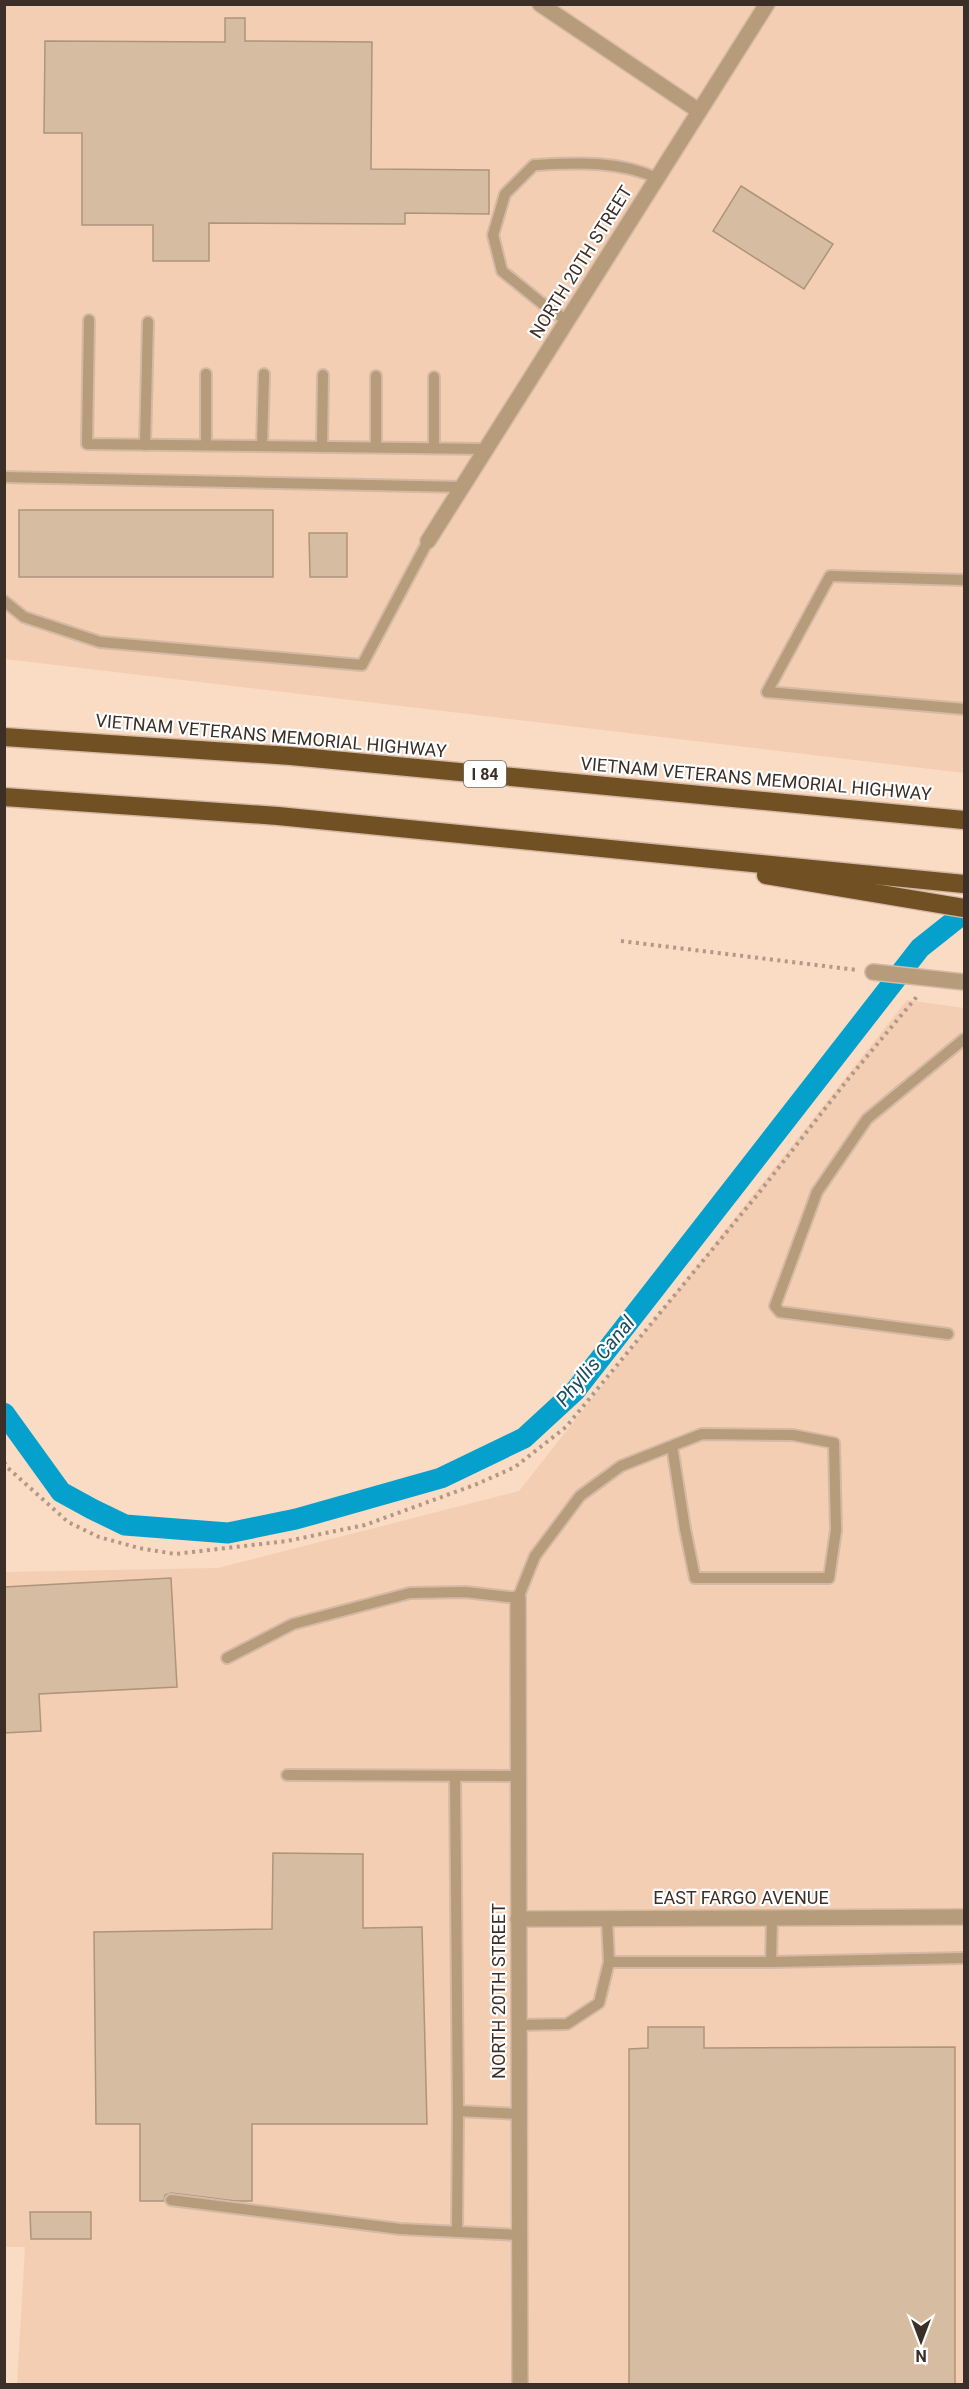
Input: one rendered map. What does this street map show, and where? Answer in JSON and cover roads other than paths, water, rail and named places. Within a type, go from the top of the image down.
[{"type":"highway","name":"VIETNAM VETERANS MEMORIAL HIGHWAY","points":[[4,736],[291,756],[964,820]]},
{"type":"highway","points":[[4,797],[278,816],[959,884]]},
{"type":"highway","points":[[623,850],[964,908]]},
{"type":"street","points":[[540,4],[699,111]]},
{"type":"street","name":"NORTH 20TH STREET","points":[[428,541],[767,4]]},
{"type":"street","points":[[873,972],[964,982]]},
{"type":"street","name":"NORTH 20TH STREET","points":[[518,1598],[520,2385]]},
{"type":"street","name":"EAST FARGO AVENUE","points":[[519,1919],[964,1917]]},
{"type":"lane","points":[[567,320],[549,309],[502,271],[493,235],[505,194],[534,165],[597,163],[637,169],[657,178]]},
{"type":"lane","points":[[89,320],[87,444],[487,449]]},
{"type":"lane","points":[[146,445],[148,322]]},
{"type":"lane","points":[[206,374],[206,446]]},
{"type":"lane","points":[[262,446],[264,374]]},
{"type":"lane","points":[[322,447],[323,375]]},
{"type":"lane","points":[[376,376],[376,447]]},
{"type":"lane","points":[[434,377],[434,448]]},
{"type":"lane","points":[[4,477],[463,487]]},
{"type":"lane","points":[[4,601],[24,617],[100,642],[362,665],[428,541]]},
{"type":"lane","points":[[964,580],[830,576],[767,692],[964,709]]},
{"type":"lane","points":[[948,1334],[780,1312],[775,1306],[817,1192],[867,1119],[964,1039]]},
{"type":"lane","points":[[227,1658],[293,1624],[410,1593],[465,1592],[518,1598],[534,1556],[580,1496],[621,1466],[702,1434],[793,1435],[834,1443],[836,1530],[829,1578],[695,1578],[672,1446]]},
{"type":"lane","points":[[287,1775],[518,1776]]},
{"type":"lane","points":[[455,1776],[457,2232]]},
{"type":"lane","points":[[771,1962],[772,1918]]},
{"type":"lane","points":[[519,2025],[567,2024],[599,2003],[609,1962],[608,1919]]},
{"type":"lane","points":[[609,1962],[771,1962],[964,1958]]},
{"type":"lane","points":[[458,2111],[519,2114]]},
{"type":"lane","points":[[171,2200],[400,2229],[519,2235]]},
{"type":"waterway","name":"Phyllis Canal","points":[[4,1413],[61,1492],[92,1509],[125,1525],[228,1533],[296,1519],[441,1478],[524,1438],[575,1391],[920,948],[964,913]]}]
